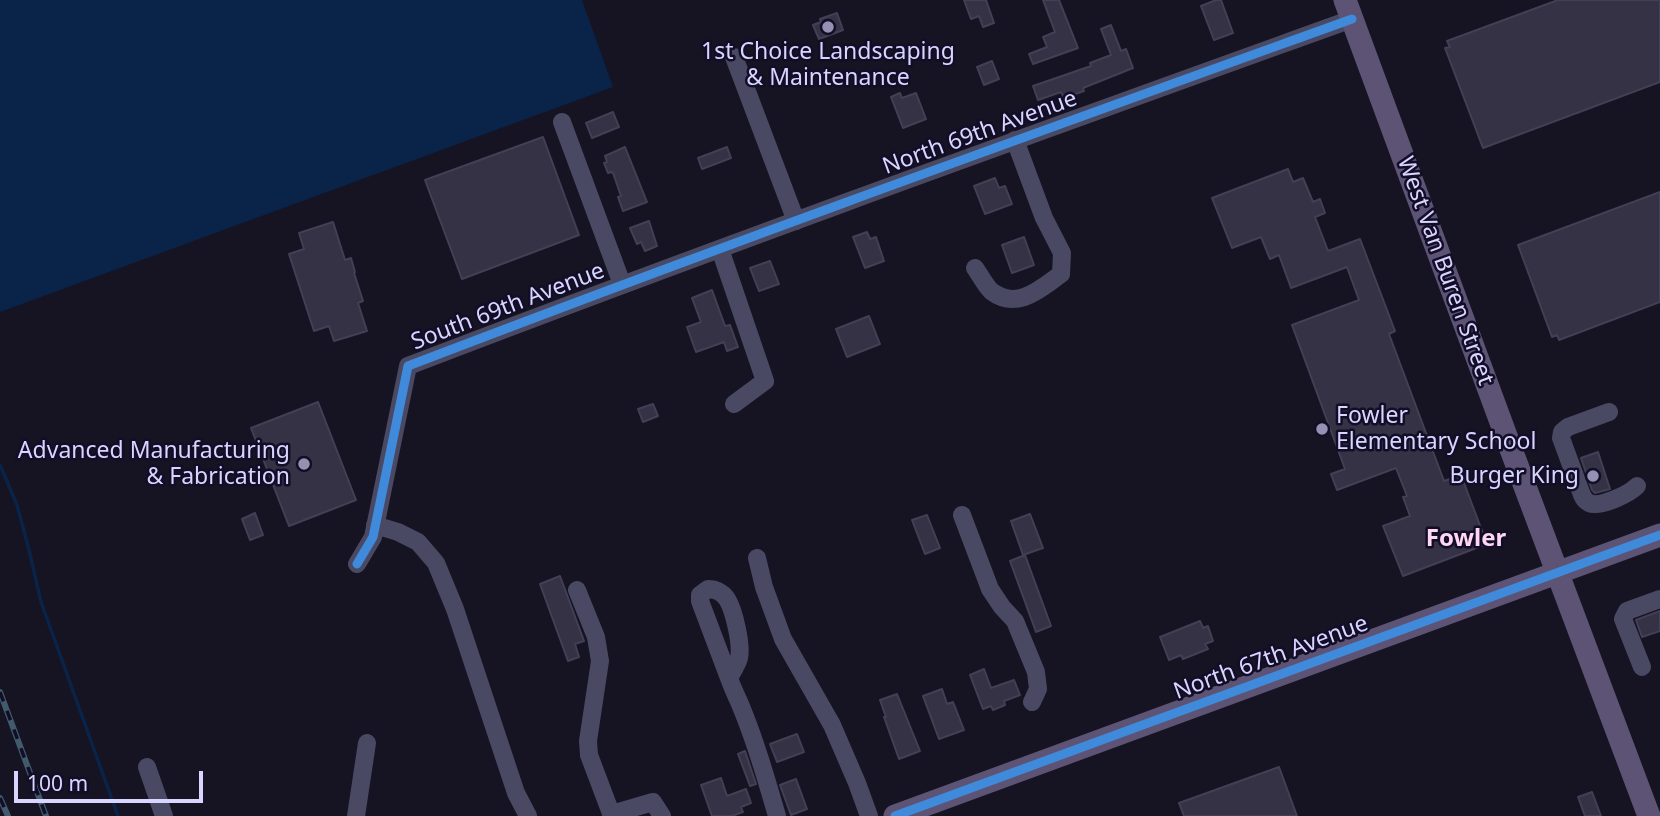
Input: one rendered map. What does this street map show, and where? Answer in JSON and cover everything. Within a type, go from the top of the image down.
[{"type":"main road","name":"West Van Buren Street","points":[[1348,10],[1649,816]]},
{"type":"main road","name":"North 67th Avenue","points":[[903,815],[1660,535]]},
{"type":"street","name":"North 69th Avenue","points":[[622,284],[1015,140],[1348,10]]},
{"type":"street","points":[[734,57],[796,221]]},
{"type":"street","points":[[562,121],[622,284]]},
{"type":"street","points":[[975,268],[991,290],[1010,300],[1029,296],[1061,274],[1062,253],[1044,218],[1015,140]]},
{"type":"street","points":[[720,249],[765,380],[734,404]]},
{"type":"street","name":"South 69th Avenue","points":[[375,525],[408,366],[622,284]]},
{"type":"street","points":[[1611,417],[1562,432],[1561,438],[1582,495],[1594,505],[1631,492],[1637,486]]},
{"type":"street","points":[[962,515],[990,589],[1015,621],[1036,671],[1038,689],[1032,702]]},
{"type":"street","points":[[357,564],[373,537],[375,525],[418,542],[436,563],[455,609],[516,793],[528,816]]},
{"type":"street","points":[[757,558],[764,587],[783,639],[832,725],[858,783],[869,816]]},
{"type":"street","points":[[577,590],[596,637],[600,661],[588,741],[589,755],[612,815],[653,802],[662,816]]},
{"type":"street","points":[[1643,667],[1623,619],[1624,615],[1627,611],[1660,599]]},
{"type":"street","points":[[729,678],[765,772],[777,816]]},
{"type":"street","points":[[356,816],[367,743]]},
{"type":"street","points":[[147,767],[164,816]]},
{"type":"water","points":[[0,0],[582,0],[613,87],[0,312]]},
{"type":"building","points":[[964,0],[986,0],[994,23],[983,27],[979,16],[971,19]]},
{"type":"building","points":[[1043,0],[1059,0],[1078,48],[1033,64],[1029,54],[1047,47],[1043,37],[1055,32]]},
{"type":"building","points":[[1221,0],[1233,33],[1214,40],[1201,6]]},
{"type":"building","points":[[1558,0],[1660,0],[1660,82],[1483,148],[1445,48],[1450,47],[1447,41]]},
{"type":"building","name":"1st Choice Landscaping & Maintenance","points":[[837,13],[843,30],[819,39],[813,25],[821,22],[820,19]]},
{"type":"building","points":[[1111,25],[1121,51],[1126,49],[1133,68],[1064,98],[1061,92],[1038,100],[1033,86],[1091,66],[1090,63],[1111,55],[1101,29]]},
{"type":"building","points":[[992,61],[999,79],[984,85],[977,67]]},
{"type":"building","points":[[900,93],[902,98],[916,93],[926,119],[903,128],[891,97]]},
{"type":"building","points":[[613,112],[619,127],[592,138],[586,123]]},
{"type":"building","points":[[543,137],[579,235],[462,279],[425,180]]},
{"type":"building","points":[[625,147],[647,202],[623,211],[613,173],[608,173],[604,163],[607,162],[605,156]]},
{"type":"building","points":[[727,147],[731,158],[702,169],[698,158]]},
{"type":"building","points":[[1288,169],[1293,182],[1303,178],[1313,202],[1320,199],[1325,213],[1315,217],[1328,251],[1360,239],[1395,331],[1389,334],[1444,481],[1461,475],[1487,544],[1403,576],[1383,526],[1410,516],[1403,497],[1407,496],[1396,468],[1337,490],[1331,474],[1345,469],[1292,325],[1359,300],[1347,267],[1291,288],[1279,255],[1270,259],[1261,237],[1232,248],[1212,198]]},
{"type":"building","points":[[995,178],[999,188],[1005,186],[1012,204],[985,214],[974,186]]},
{"type":"building","points":[[1660,192],[1660,302],[1559,340],[1557,335],[1552,337],[1518,245]]},
{"type":"building","points":[[649,221],[657,246],[645,251],[641,242],[637,244],[630,228]]},
{"type":"building","points":[[333,222],[345,260],[351,258],[363,301],[358,303],[367,331],[334,341],[329,326],[314,331],[289,254],[304,249],[299,233]]},
{"type":"building","points":[[867,232],[870,239],[876,237],[884,261],[865,268],[853,237]]},
{"type":"building","points":[[1024,237],[1034,265],[1012,273],[1002,245]]},
{"type":"building","points":[[770,261],[779,284],[759,291],[750,268]]},
{"type":"building","points":[[712,290],[725,326],[730,325],[738,347],[727,351],[724,342],[696,352],[687,327],[701,322],[692,298]]},
{"type":"building","points":[[869,316],[880,344],[847,357],[836,329]]},
{"type":"building","name":"Advanced Manufacturing & Fabrication","points":[[318,402],[356,500],[289,526],[251,428]]},
{"type":"building","points":[[653,404],[658,416],[643,422],[638,409]]},
{"type":"building","name":"Burger King","points":[[1598,452],[1610,489],[1595,493],[1581,458]]},
{"type":"building","points":[[255,513],[263,535],[250,540],[242,519]]},
{"type":"building","points":[[1030,514],[1043,548],[1023,555],[1011,521]]},
{"type":"building","points":[[927,515],[940,548],[925,554],[912,520]]},
{"type":"building","points":[[1025,555],[1051,626],[1036,632],[1010,561]]},
{"type":"building","points":[[560,576],[584,641],[575,644],[579,657],[568,661],[540,584]]},
{"type":"building","points":[[1660,611],[1660,631],[1642,637],[1636,620]]},
{"type":"building","points":[[1200,621],[1203,628],[1208,626],[1213,641],[1205,644],[1208,649],[1183,659],[1181,655],[1169,660],[1160,637]]},
{"type":"building","points":[[984,669],[991,688],[1014,680],[1020,695],[1004,701],[1005,705],[993,710],[991,706],[983,709],[970,675]]},
{"type":"building","points":[[942,689],[947,704],[953,702],[964,730],[939,739],[923,696]]},
{"type":"building","points":[[897,694],[920,751],[899,759],[880,700]]},
{"type":"building","points":[[797,734],[804,752],[777,762],[770,744]]},
{"type":"building","points":[[745,751],[756,784],[750,786],[738,754]]},
{"type":"building","points":[[1279,767],[1297,816],[1184,816],[1179,803]]},
{"type":"building","points":[[721,778],[727,796],[746,789],[751,803],[741,807],[743,812],[732,816],[712,816],[701,785]]},
{"type":"building","points":[[796,779],[807,809],[791,815],[780,785]]},
{"type":"building","points":[[1592,792],[1601,816],[1585,816],[1578,797]]},
{"type":"waterway","points":[[0,465],[17,505],[41,602],[118,816]]},
{"type":"railway","points":[[0,692],[46,816]]},
{"type":"railway","points":[[0,798],[8,816]]},
{"type":"cycle path","points":[[357,564],[373,537],[408,366],[997,147],[1352,19]]},
{"type":"cycle path","points":[[895,816],[1660,535]]},
{"type":"place","name":"1st Choice Landscaping & Maintenance","points":[[828,27]]},
{"type":"place","name":"Fowler Elementary School","points":[[1322,429]]},
{"type":"place","name":"Advanced Manufacturing & Fabrication","points":[[304,464]]},
{"type":"place","name":"Burger King","points":[[1593,476]]},
{"type":"district","name":"Fowler","points":[[1466,539]]}]
